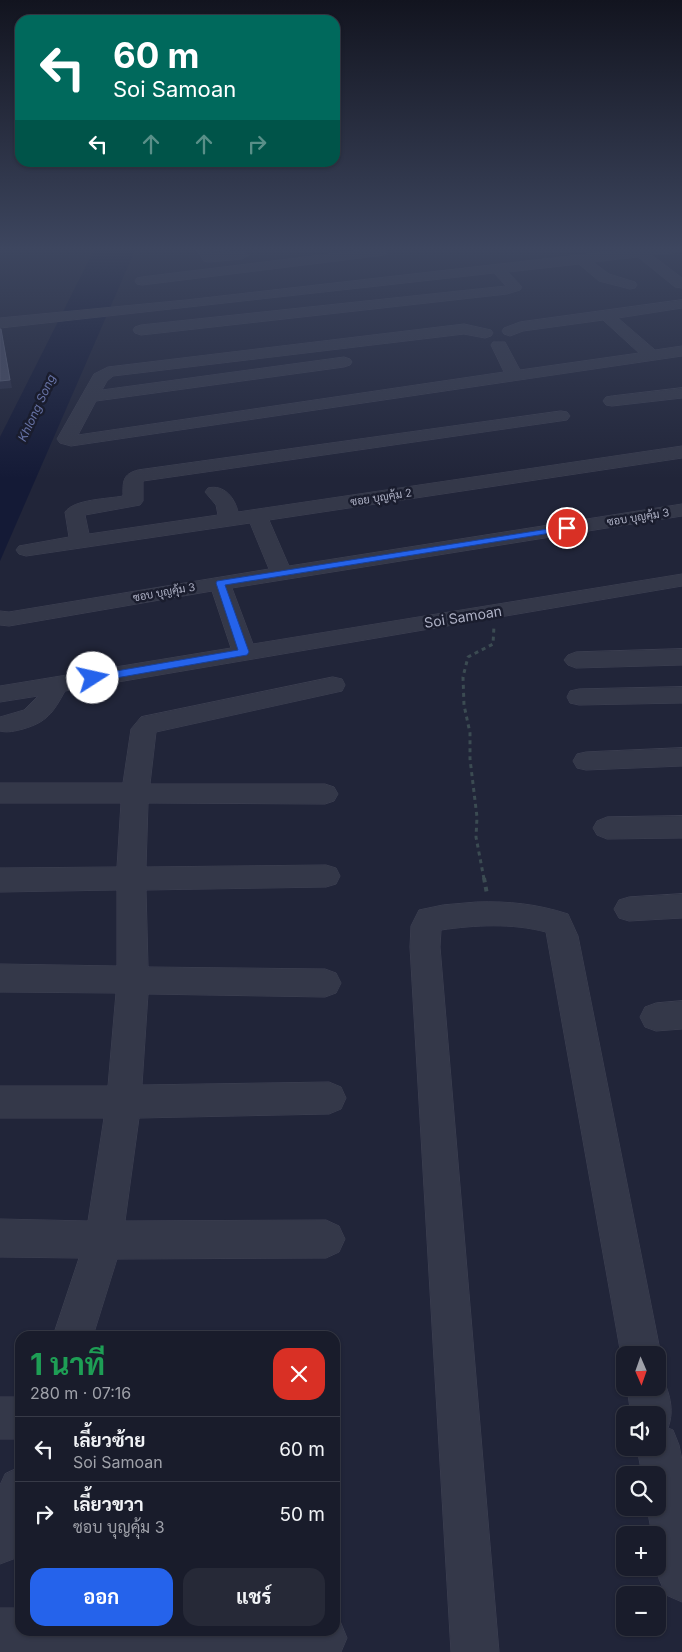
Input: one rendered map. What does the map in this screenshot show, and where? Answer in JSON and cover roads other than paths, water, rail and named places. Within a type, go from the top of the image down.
[{"type":"street","points":[[197,325],[199,329]]},
{"type":"street","points":[[144,336],[236,325]]},
{"type":"street","points":[[470,345],[491,340],[498,329],[510,331],[520,327],[534,325]]},
{"type":"street","points":[[614,325],[651,355]]},
{"type":"street","points":[[514,374],[491,340],[464,329],[108,372],[100,378],[65,437],[68,440],[682,351]]},
{"type":"street","points":[[89,397],[363,360]]},
{"type":"street","points":[[612,401],[682,393]]},
{"type":"street","points":[[80,544],[75,512],[84,508],[133,501],[133,479],[138,476],[561,416]]},
{"type":"street","name":"ซอย บุญคุ้ม 2","points":[[26,550],[80,544],[682,452]]},
{"type":"street","points":[[214,492],[226,503],[229,520]]},
{"type":"street","name":"ซอบ บุญคุ้ม 3","points":[[1,618],[9,619],[220,583],[682,510]]},
{"type":"street","points":[[257,516],[281,574]]},
{"type":"street","name":"Soi Samoan","points":[[0,694],[682,580]]},
{"type":"street","points":[[220,583],[244,652]]},
{"type":"street","points":[[576,660],[682,658]]},
{"type":"street","points":[[8,724],[24,721],[40,713],[56,685]]},
{"type":"street","points":[[75,1331],[104,1240],[124,1102],[133,979],[131,880],[135,794],[144,729],[150,723],[333,685]]},
{"type":"street","points":[[579,697],[682,695]]},
{"type":"street","points":[[586,761],[682,757]]},
{"type":"street","points":[[0,793],[325,794]]},
{"type":"street","points":[[607,828],[682,827]]},
{"type":"street","points":[[0,880],[131,880],[326,876]]},
{"type":"street","points":[[630,909],[682,906]]},
{"type":"street","points":[[475,1652],[425,947],[426,926],[430,919],[452,914],[492,914],[549,919],[557,923],[563,936],[639,1346]]},
{"type":"street","points":[[0,978],[325,984]]},
{"type":"street","points":[[0,1102],[124,1102],[329,1098]]},
{"type":"street","points":[[0,1238],[104,1240],[326,1239]]},
{"type":"street","points":[[0,1418],[15,1418]]},
{"type":"street","points":[[660,1456],[682,1579]]},
{"type":"street","points":[[0,1542],[15,1502]]},
{"type":"street","points":[[0,1631],[15,1631]]},
{"type":"street","points":[[231,1636],[323,1638]]},
{"type":"water","name":"Khlong Song","points":[[56,325],[103,325],[0,561],[0,437]]}]
